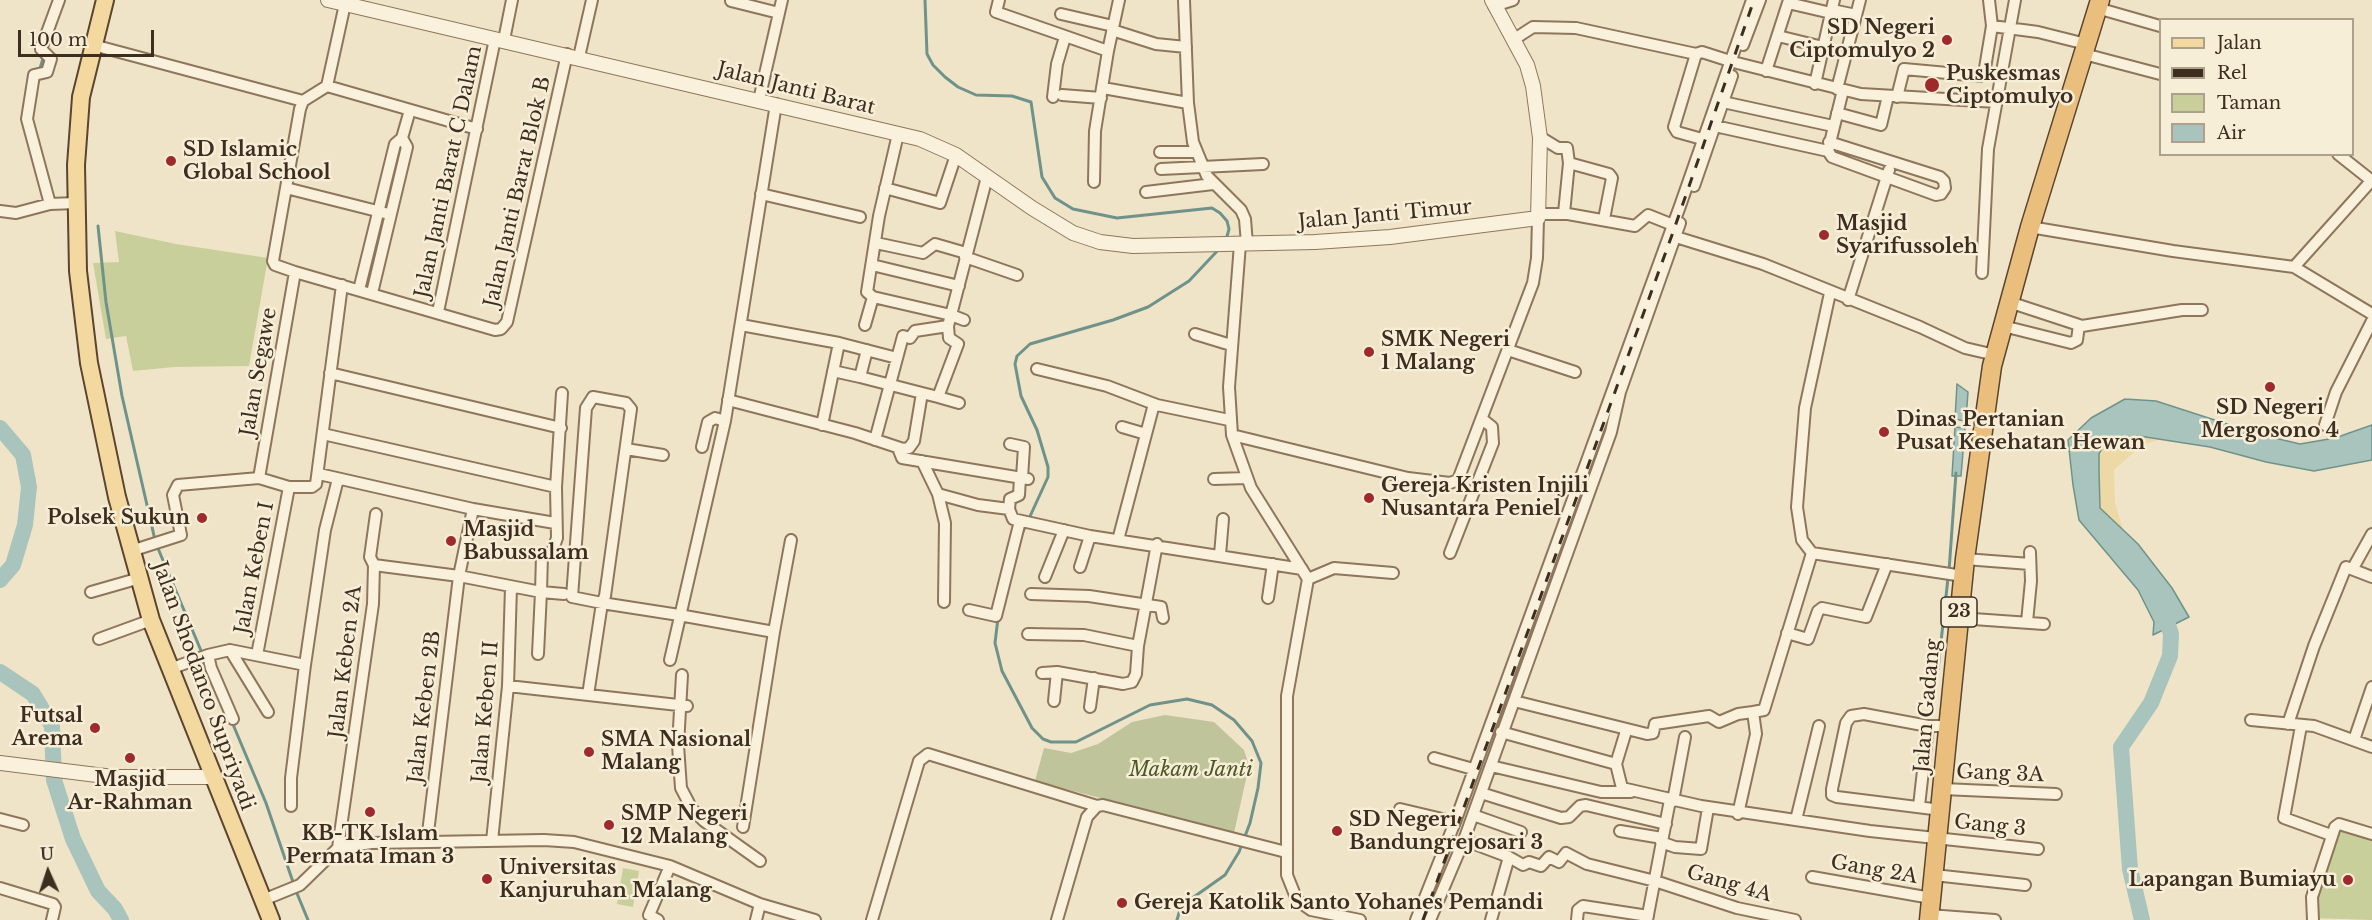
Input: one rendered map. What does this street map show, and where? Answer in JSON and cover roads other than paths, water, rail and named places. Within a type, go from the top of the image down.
[{"type":"highway","name":"23","points":[[1995,355],[2030,227],[2098,4]]},
{"type":"highway","name":"Jalan Gadang","points":[[1930,911],[1959,618],[1956,571],[1995,355]]},
{"type":"main road","name":"Jalan Shodanco Supriyadi","points":[[105,0],[93,45],[80,111],[76,203],[81,310],[98,406],[131,551],[152,620],[212,777],[271,920]]},
{"type":"street","points":[[50,204],[27,128],[28,105],[40,74],[51,57],[41,50],[59,0]]},
{"type":"street","name":"Jalan Janti Barat","points":[[328,0],[920,139],[956,155],[1064,228],[1090,240],[1133,246],[1241,244]]},
{"type":"street","name":"Jalan Janti Barat C Dalam","points":[[438,312],[477,129],[499,40],[512,0]]},
{"type":"street","name":"Jalan Janti Barat Blok B","points":[[495,330],[501,329],[507,322],[573,56],[592,0]]},
{"type":"street","points":[[759,100],[782,0]]},
{"type":"street","points":[[999,0],[996,12],[1108,51]]},
{"type":"street","points":[[1094,182],[1094,138],[1119,0]]},
{"type":"street","points":[[1184,0],[1188,103],[1196,152],[1213,184],[1241,210],[1245,219],[1231,345],[1229,420],[1232,435],[1247,478],[1305,574],[1287,696],[1287,875],[1297,900],[1311,910],[1329,917],[1360,920]]},
{"type":"street","points":[[1232,435],[1408,478],[1450,483],[1458,480],[1462,475],[1536,269],[1540,137],[1533,86],[1527,65],[1493,3],[1513,0]]},
{"type":"street","points":[[1430,920],[1464,840],[1611,432],[1620,392],[1723,102],[1752,0]]},
{"type":"street","points":[[1416,920],[1455,822],[1702,139],[1760,0]]},
{"type":"street","points":[[1815,84],[1834,0]]},
{"type":"street","points":[[1715,126],[1828,147],[1892,161],[1940,177],[1945,189],[1941,194],[1936,195],[1888,175],[1832,157],[1828,147],[1860,0]]},
{"type":"street","points":[[1837,113],[1881,125],[1904,69],[1980,76],[1984,74],[1992,26],[1989,0]]},
{"type":"street","points":[[1982,273],[1988,149],[2015,0]]},
{"type":"street","points":[[731,1],[779,13]]},
{"type":"street","points":[[1766,71],[1788,3],[1831,13],[1835,10],[1856,15]]},
{"type":"street","points":[[93,45],[303,101],[327,86],[345,4]]},
{"type":"street","points":[[2098,4],[2159,26]]},
{"type":"street","points":[[1061,15],[1113,28],[1156,44],[1186,47]]},
{"type":"street","points":[[1992,26],[2010,28],[2085,49],[2159,74]]},
{"type":"street","points":[[1513,40],[1533,27],[1559,27],[1696,54],[1702,52],[1840,90],[1893,97],[1997,102]]},
{"type":"street","points":[[1778,36],[1823,47]]},
{"type":"street","points":[[1065,37],[1057,64],[1058,96],[1102,93],[1188,103]]},
{"type":"street","points":[[1696,54],[1674,127],[1677,132],[1702,139]]},
{"type":"street","points":[[327,86],[477,129]]},
{"type":"street","points":[[303,101],[286,188],[391,214]]},
{"type":"street","points":[[1723,102],[1833,126]]},
{"type":"street","points":[[670,660],[725,421],[776,104]]},
{"type":"street","points":[[359,290],[395,144],[402,138],[410,110]]},
{"type":"street","points":[[898,134],[885,188],[867,292],[873,297],[950,321]]},
{"type":"street","points":[[1540,137],[1558,148],[1567,148],[1569,163],[1564,213]]},
{"type":"street","points":[[372,294],[407,147],[402,138]]},
{"type":"street","points":[[1160,152],[1196,152]]},
{"type":"street","points":[[885,188],[940,203],[956,155]]},
{"type":"street","points":[[2294,267],[2372,181],[2340,156]]},
{"type":"street","points":[[1848,300],[1892,161]]},
{"type":"street","points":[[1569,163],[1609,174],[1612,178],[1604,219]]},
{"type":"street","points":[[1161,169],[1263,164]]},
{"type":"street","points":[[938,397],[958,344],[949,339],[950,321],[987,177]]},
{"type":"street","points":[[1146,192],[1213,184]]},
{"type":"street","name":"Jalan Janti Barat C Dalam","points":[[286,188],[272,255],[275,265],[495,330]]},
{"type":"street","points":[[761,194],[860,217]]},
{"type":"street","points":[[0,211],[16,213],[50,204],[76,203]]},
{"type":"street","points":[[1539,216],[1564,213],[1635,226],[1648,215],[1672,225]]},
{"type":"street","name":"Jalan Janti Timur","points":[[1241,244],[1390,237],[1539,216]]},
{"type":"street","points":[[2030,227],[2173,251],[2294,267],[2372,314]]},
{"type":"street","points":[[1676,237],[1763,264],[1830,293],[1920,327],[1965,348],[1995,355]]},
{"type":"street","points":[[876,243],[923,253],[935,244],[1017,275]]},
{"type":"street","points":[[872,265],[959,286]]},
{"type":"street","name":"Jalan Segawe","points":[[259,478],[295,272]]},
{"type":"street","points":[[131,551],[181,535],[173,495],[178,485],[259,478],[289,487],[312,487],[316,484],[342,285]]},
{"type":"street","points":[[1830,293],[1808,387],[1797,507],[1799,533],[1812,553],[1956,571],[2030,564]]},
{"type":"street","points":[[866,325],[873,297]]},
{"type":"street","points":[[2009,302],[2079,326],[2182,310],[2202,310]]},
{"type":"street","points":[[875,440],[903,336],[910,338],[915,331],[950,321],[964,320]]},
{"type":"street","points":[[2325,425],[2336,392],[2372,321]]},
{"type":"street","points":[[741,326],[839,343],[897,358]]},
{"type":"street","points":[[2003,326],[2075,343],[2079,326]]},
{"type":"street","points":[[1195,334],[1231,345]]},
{"type":"street","points":[[822,425],[839,343]]},
{"type":"street","points":[[860,377],[867,350]]},
{"type":"street","points":[[1508,350],[1575,372]]},
{"type":"street","points":[[1037,369],[1107,386],[1154,404],[1229,420]]},
{"type":"street","points":[[833,371],[959,403]]},
{"type":"street","points":[[330,373],[561,428]]},
{"type":"street","points":[[538,654],[541,558],[543,553],[552,552],[555,545],[562,393]]},
{"type":"street","points":[[728,400],[898,448],[909,448],[914,441],[922,393]]},
{"type":"street","points":[[588,695],[602,603],[605,596],[631,409],[629,405],[593,397],[586,408],[572,597],[602,603],[774,632]]},
{"type":"street","points":[[1118,540],[1154,404]]},
{"type":"street","points":[[702,447],[708,422],[715,418],[725,421]]},
{"type":"street","points":[[1450,553],[1493,443],[1492,427],[1482,419]]},
{"type":"street","points":[[1122,427],[1146,434]]},
{"type":"street","points":[[323,434],[556,487]]},
{"type":"street","points":[[1010,444],[1029,448],[1024,478],[1018,496],[1010,499],[1010,517],[1021,521],[1090,536],[1157,544],[1273,564],[1305,574],[1334,568],[1393,573]]},
{"type":"street","points":[[898,448],[902,458],[1024,478]]},
{"type":"street","points":[[626,449],[663,455]]},
{"type":"street","points":[[922,461],[938,494],[945,524],[944,602]]},
{"type":"street","points":[[319,474],[473,509],[555,523]]},
{"type":"street","points":[[1214,480],[1247,478]]},
{"type":"street","points":[[291,806],[291,778],[305,665],[325,530],[338,479]]},
{"type":"street","name":"Jalan Keben I","points":[[257,655],[289,487]]},
{"type":"street","points":[[938,494],[978,505],[1009,509]]},
{"type":"street","name":"Jalan Keben 2B","points":[[427,842],[459,576],[473,509]]},
{"type":"street","points":[[374,565],[370,557],[376,514]]},
{"type":"street","points":[[1220,555],[1223,519]]},
{"type":"street","points":[[969,610],[996,616],[1021,521]]},
{"type":"street","points":[[1045,577],[1064,530]]},
{"type":"street","points":[[2353,568],[2372,534]]},
{"type":"street","points":[[1080,567],[1090,536]]},
{"type":"street","points":[[743,827],[791,540]]},
{"type":"street","points":[[1042,673],[1057,672],[1123,684],[1132,682],[1136,674],[1138,646],[1157,544]]},
{"type":"street","points":[[2027,622],[2030,604],[2030,552]]},
{"type":"street","points":[[1514,701],[1626,731],[1647,734],[1653,733],[1655,723],[1709,716],[1719,722],[1737,714],[1764,710],[1812,553]]},
{"type":"street","points":[[1268,598],[1273,564]]},
{"type":"street","points":[[1787,633],[1808,639],[1818,611],[1822,608],[1866,617],[1887,564]]},
{"type":"street","name":"Jalan Keben 2A","points":[[339,848],[371,615],[374,565],[459,576],[541,592],[564,594]]},
{"type":"street","points":[[2288,724],[2314,646],[2346,567],[2372,577]]},
{"type":"street","points":[[91,592],[140,578]]},
{"type":"street","name":"Jalan Keben II","points":[[492,841],[508,686],[512,587]]},
{"type":"street","points":[[1031,594],[1072,594],[1145,604],[1162,608],[1163,618]]},
{"type":"street","points":[[1959,618],[2044,624]]},
{"type":"street","points":[[99,639],[152,620]]},
{"type":"street","points":[[1028,634],[1083,635],[1138,646]]},
{"type":"street","points":[[170,669],[204,656],[230,650],[305,665]]},
{"type":"street","points":[[230,650],[268,712]]},
{"type":"street","points":[[204,656],[233,719]]},
{"type":"street","points":[[1054,701],[1057,672]]},
{"type":"street","points":[[682,675],[683,705],[678,745],[681,788],[692,809],[760,861]]},
{"type":"street","points":[[1090,707],[1094,678]]},
{"type":"street","points":[[508,686],[683,705]]},
{"type":"street","points":[[2354,740],[2372,687]]},
{"type":"street","points":[[1738,814],[1756,734],[1753,712]]},
{"type":"street","points":[[1941,810],[1837,797],[1832,795],[1832,789],[1846,723],[1851,716],[1864,714],[1928,726],[1949,726]]},
{"type":"street","points":[[2251,720],[2322,728],[2372,747]]},
{"type":"street","points":[[1796,820],[1819,726]]},
{"type":"street","points":[[1919,806],[1928,726]]},
{"type":"street","points":[[2301,726],[2284,818],[2331,835]]},
{"type":"street","points":[[1616,764],[1626,731]]},
{"type":"street","points":[[1501,732],[1616,764],[1620,770],[1620,786],[1631,792]]},
{"type":"street","points":[[1576,920],[1578,910],[1583,906],[1647,918],[1685,737]]},
{"type":"street","points":[[872,920],[919,761],[928,754],[1097,806],[1103,805],[1235,841],[1286,852]]},
{"type":"street","points":[[1434,758],[1473,769]]},
{"type":"street","points":[[0,763],[88,775],[159,779],[212,777]]},
{"type":"street","points":[[1923,765],[1946,767]]},
{"type":"street","name":"Gang 3","points":[[1491,766],[1601,792],[1631,792],[1738,814],[2038,849]]},
{"type":"street","name":"Gang 3A","points":[[1943,789],[2056,794]]},
{"type":"street","points":[[1481,793],[1562,818],[1569,817],[1580,806],[1586,805],[1666,824]]},
{"type":"street","points":[[1057,920],[1087,817],[1097,806]]},
{"type":"street","points":[[1620,831],[1662,840],[1675,847],[1702,848],[1708,808]]},
{"type":"street","points":[[1400,809],[1455,822]]},
{"type":"street","points":[[1473,815],[1521,832]]},
{"type":"street","points":[[0,819],[23,825]]},
{"type":"street","points":[[2313,920],[2312,897],[2331,835],[2339,824],[2372,834]]},
{"type":"street","points":[[1464,840],[1509,857],[1491,920]]},
{"type":"street","points":[[263,900],[295,887],[339,848],[371,843],[574,842],[670,866],[760,904],[815,920]]},
{"type":"street","name":"Gang 4A","points":[[1509,857],[1523,865],[1528,862],[1541,866],[1549,857],[1558,863],[1567,853],[1596,866],[1654,881],[1737,909],[1795,920]]},
{"type":"street","points":[[658,920],[649,915],[670,866]]},
{"type":"street","points":[[1934,875],[2025,885]]},
{"type":"street","name":"Gang 2A","points":[[1812,877],[1930,911],[1995,920]]},
{"type":"street","points":[[0,888],[52,904],[55,907],[52,920]]},
{"type":"street","points":[[756,920],[760,904]]},
{"type":"water","points":[[1957,384],[1968,392],[1964,421],[1955,419]]},
{"type":"water","points":[[2125,399],[2156,401],[2258,434],[2300,444],[2335,438],[2372,425],[2372,460],[2314,471],[2266,462],[2210,447],[2139,436],[2115,439],[2103,447],[2099,454],[2100,508],[2138,544],[2172,588],[2189,617],[2153,635],[2154,622],[2138,590],[2079,520],[2073,485],[2068,440],[2091,418]]},
{"type":"water","points":[[1955,427],[1965,428],[1961,476],[1952,476]]},
{"type":"waterway","points":[[925,0],[927,54],[933,65],[945,77],[958,87],[976,95],[1012,96],[1031,102],[1042,177],[1055,198],[1073,209],[1117,218],[1212,208],[1227,221],[1229,229],[1226,240]]},
{"type":"waterway","points":[[39,72],[44,55]]},
{"type":"waterway","points":[[98,226],[106,302],[122,396],[155,540]]},
{"type":"waterway","points":[[1021,536],[1048,477],[1048,467],[1037,430],[1021,396],[1015,364],[1017,356],[1030,344],[1113,320],[1148,307],[1189,281],[1220,248]]},
{"type":"waterway","points":[[0,428],[23,455],[29,487],[25,525],[13,565],[0,580]]},
{"type":"waterway","points":[[1949,571],[1956,473]]},
{"type":"waterway","points":[[157,546],[202,653]]},
{"type":"waterway","points":[[1938,669],[1948,578]]},
{"type":"waterway","points":[[2142,920],[2130,869],[2121,747],[2151,703],[2170,656],[2171,634],[2162,607]]},
{"type":"waterway","points":[[998,618],[995,643],[1002,671],[1032,728],[1043,739],[1051,742],[1076,742],[1150,705],[1187,699],[1212,705],[1234,720],[1252,741],[1261,763],[1250,823],[1239,852],[1225,875],[1181,906],[1177,920]]},
{"type":"waterway","points":[[0,672],[33,694],[52,726],[54,780],[73,839],[98,891],[115,909],[121,920]]},
{"type":"waterway","points":[[232,722],[266,803],[294,885]]},
{"type":"waterway","points":[[296,891],[308,920]]},
{"type":"railway","points":[[1423,920],[1672,235],[1754,0]]},
{"type":"place","name":"SD Negeri Ciptomulyo 2","points":[[1947,40]]},
{"type":"place","name":"Puskesmas Ciptomulyo","points":[[1932,85]]},
{"type":"place","name":"SD Islamic Global School","points":[[171,161]]},
{"type":"place","name":"Masjid Syarifussoleh","points":[[1824,235]]},
{"type":"place","name":"SMK Negeri 1 Malang","points":[[1369,352]]},
{"type":"place","name":"SD Negeri Mergosono 4","points":[[2270,387]]},
{"type":"place","name":"Dinas Pertanian Pusat Kesehatan Hewan","points":[[1884,432]]},
{"type":"place","name":"Gereja Kristen Injili Nusantara Peniel","points":[[1369,498]]},
{"type":"place","name":"Polsek Sukun","points":[[202,518]]},
{"type":"place","name":"Masjid Babussalam","points":[[451,541]]},
{"type":"place","name":"Futsal Arema","points":[[95,728]]},
{"type":"place","name":"SMA Nasional Malang","points":[[589,752]]},
{"type":"place","name":"Masjid Ar-Rahman","points":[[130,758]]},
{"type":"place","name":"KB-TK Islam Permata Iman 3","points":[[370,812]]},
{"type":"place","name":"SMP Negeri 12 Malang","points":[[609,825]]},
{"type":"place","name":"SD Negeri Bandungrejosari 3","points":[[1337,831]]},
{"type":"place","name":"Universitas Kanjuruhan Malang","points":[[487,879]]},
{"type":"place","name":"Lapangan Bumiayu","points":[[2348,880]]},
{"type":"place","name":"Gereja Katolik Santo Yohanes Pemandi","points":[[1122,903]]},
{"type":"park label","name":"Makam Janti","points":[[1191,770]]}]
